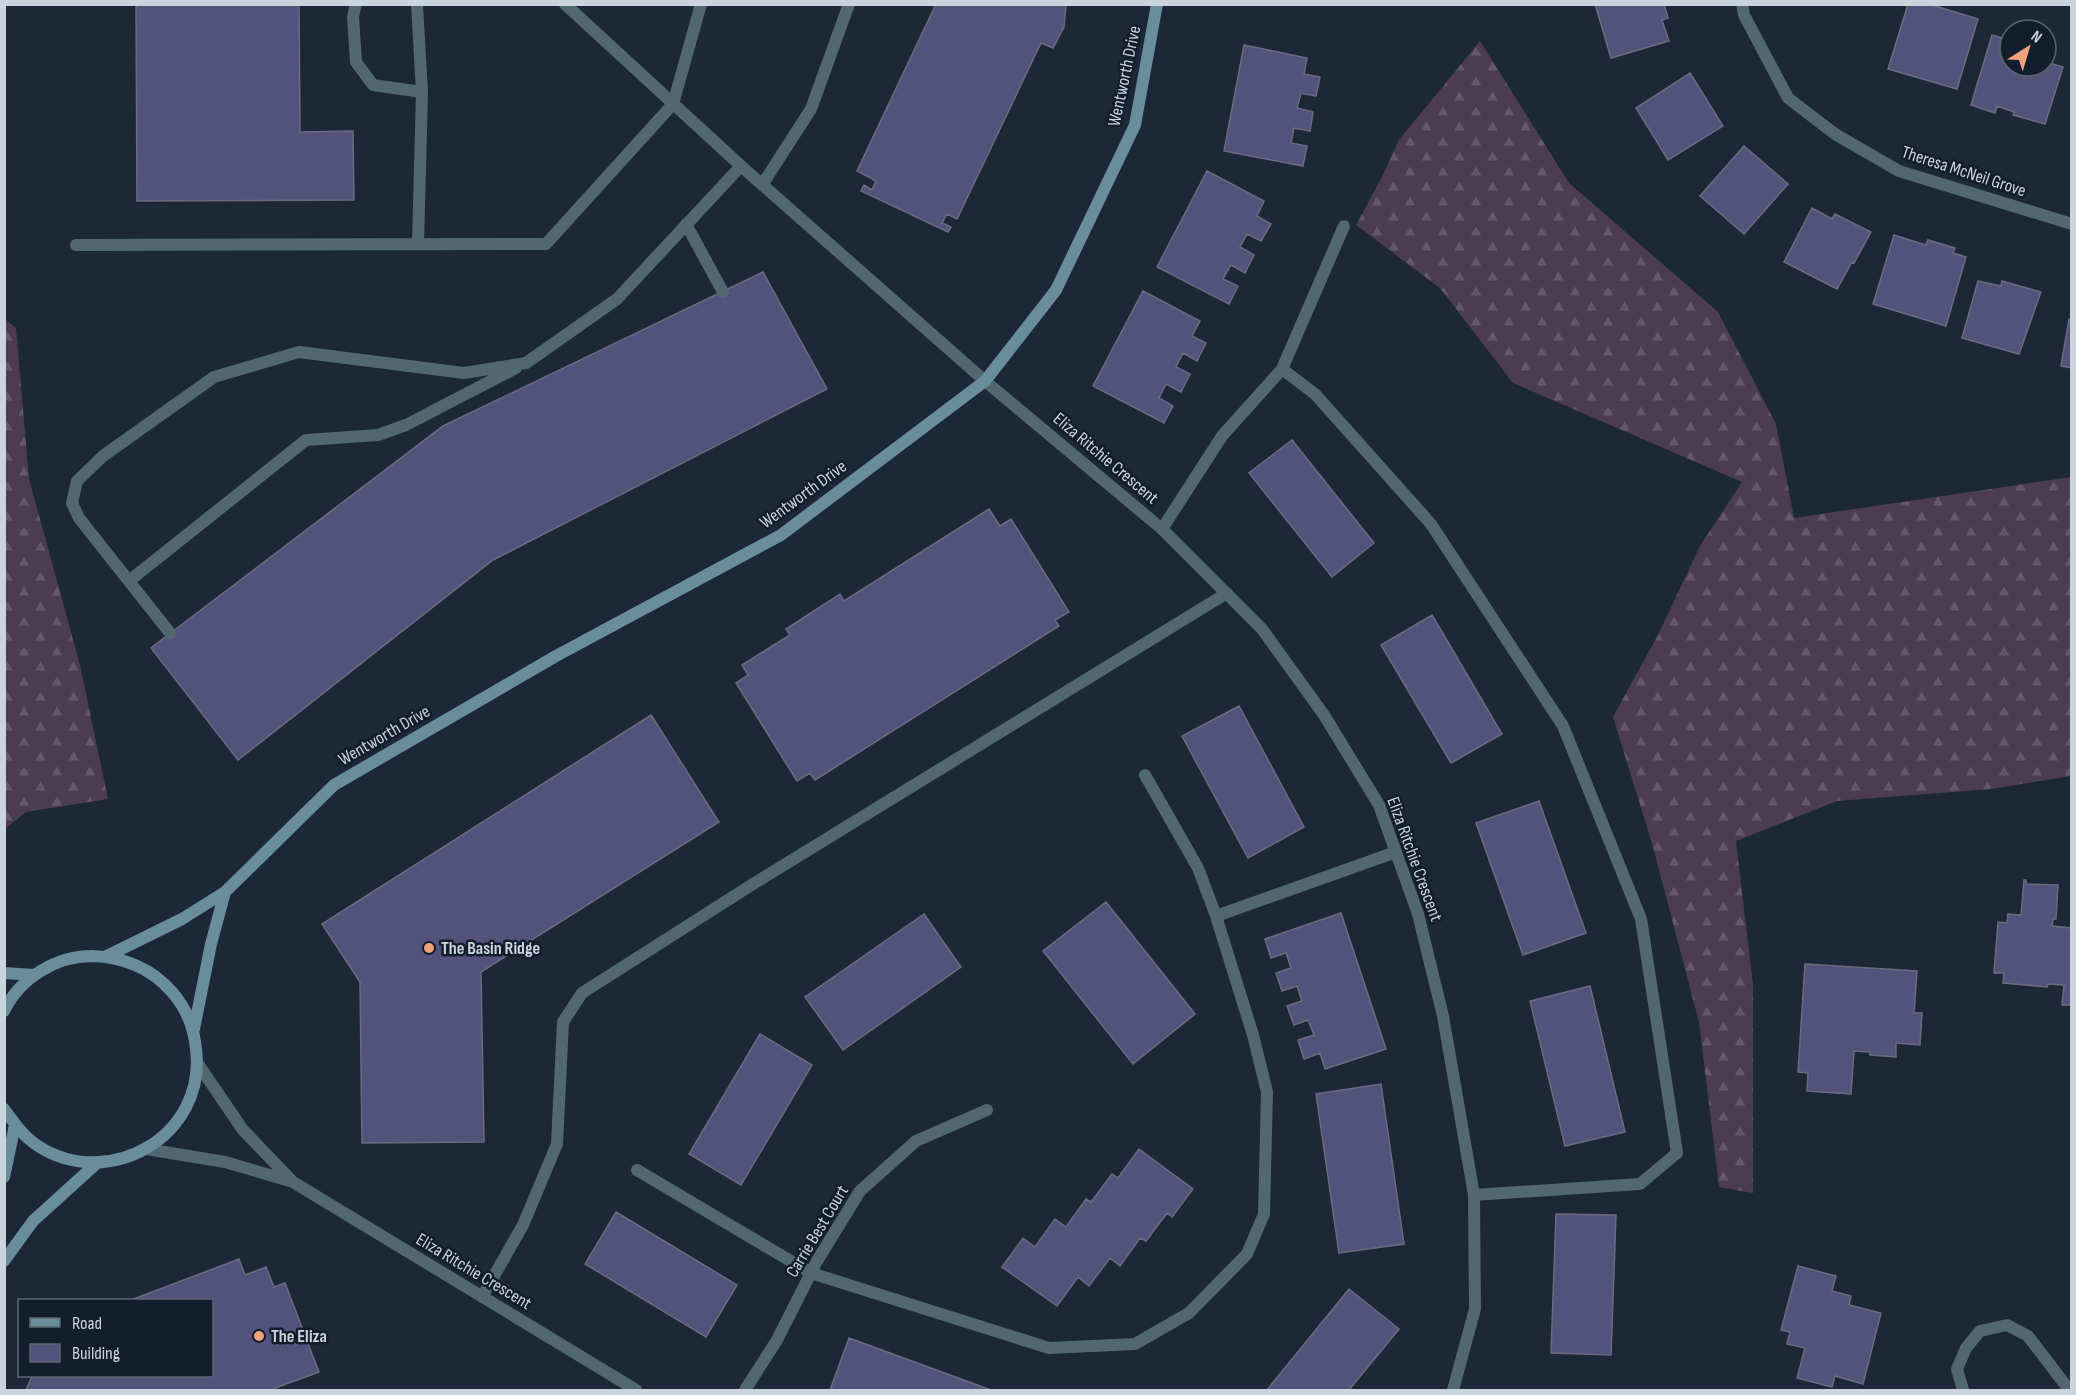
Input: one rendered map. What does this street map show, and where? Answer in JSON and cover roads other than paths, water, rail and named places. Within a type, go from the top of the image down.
[{"type":"street","points":[[356,4],[352,17],[357,62],[373,85],[422,92]]},
{"type":"street","points":[[417,4],[422,92],[418,244]]},
{"type":"street","points":[[76,245],[546,244],[673,104],[701,4]]},
{"type":"street","points":[[762,185],[811,109],[849,4]]},
{"type":"street","name":"Wentworth Drive","points":[[107,957],[182,919],[225,892],[334,785],[556,656],[781,535],[985,381],[1056,290],[1135,125],[1157,4]]},
{"type":"street","name":"Theresa McNeil Grove","points":[[1742,4],[1744,15],[1788,99],[1835,134],[1899,171],[2072,224]]},
{"type":"street","name":"Eliza Ritchie Crescent","points":[[567,5],[762,185],[985,381],[1162,529],[1262,629],[1324,715],[1379,806],[1418,914],[1443,1016],[1474,1195],[1475,1309],[1453,1390]]},
{"type":"street","points":[[129,581],[306,440],[378,435],[406,425],[526,363],[617,299],[741,166]]},
{"type":"street","points":[[686,224],[723,292]]},
{"type":"street","points":[[1162,529],[1222,436],[1282,369],[1344,226]]},
{"type":"street","points":[[170,633],[79,518],[72,503],[77,481],[103,456],[214,377],[299,352],[464,373],[526,363]]},
{"type":"street","points":[[1282,369],[1315,394],[1431,524],[1563,726],[1641,919],[1677,1153],[1640,1184],[1474,1195]]},
{"type":"street","points":[[482,1297],[523,1225],[557,1144],[563,1022],[582,993],[753,884],[1227,593]]},
{"type":"street","points":[[637,1170],[811,1273],[1049,1348],[1135,1344],[1189,1313],[1247,1254],[1264,1214],[1267,1092],[1216,916],[1198,868],[1145,775]]},
{"type":"street","points":[[1216,916],[1396,852]]},
{"type":"street","points":[[4,1109],[15,1125],[38,1146],[66,1158],[97,1163],[122,1159],[146,1149],[167,1134],[183,1114],[194,1090],[198,1064],[194,1029],[211,944],[225,892]]},
{"type":"street","points":[[4,1011],[10,1000],[34,975],[57,963],[81,956],[107,957],[136,964],[161,980],[181,1002],[194,1029]]},
{"type":"street","points":[[4,973],[34,975]]},
{"type":"street","name":"Eliza Ritchie Crescent","points":[[198,1064],[243,1130],[293,1182],[636,1390]]},
{"type":"street","name":"Carrie Best Court","points":[[745,1390],[777,1340],[811,1273],[860,1191],[916,1141],[987,1110]]},
{"type":"street","points":[[4,1177],[15,1125]]},
{"type":"street","name":"Eliza Ritchie Crescent","points":[[146,1149],[225,1162],[293,1182]]},
{"type":"street","points":[[4,1261],[33,1221],[97,1163]]},
{"type":"street","points":[[1962,1390],[1957,1369],[1966,1347],[1980,1331],[2007,1325],[2028,1336],[2066,1388]]},
{"type":"place","name":"The Basin Ridge","points":[[429,948]]},
{"type":"place","name":"The Eliza","points":[[259,1336]]}]
